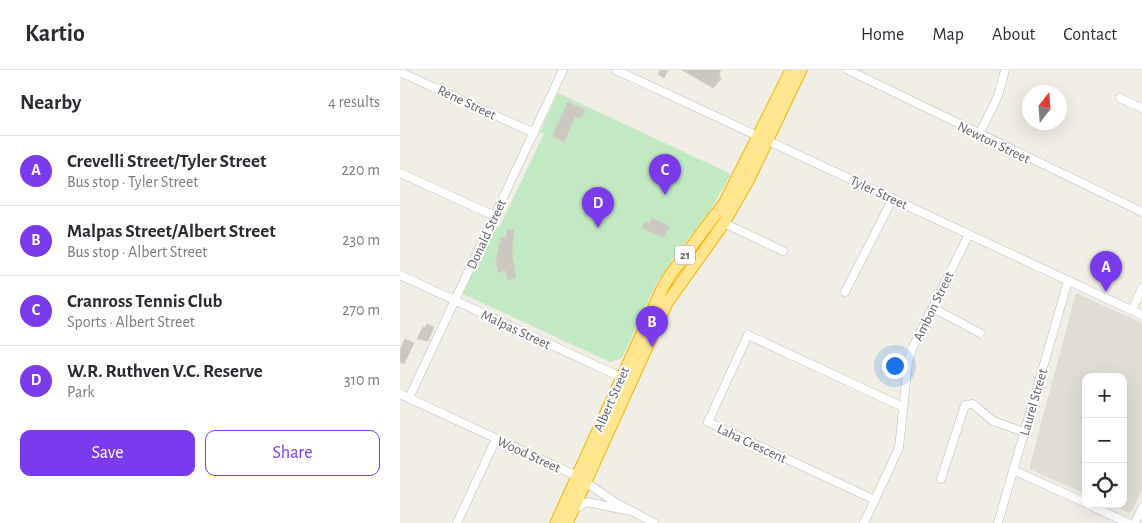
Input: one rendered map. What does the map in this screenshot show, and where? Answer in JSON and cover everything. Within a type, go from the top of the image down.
[{"type":"highway","name":"Albert Street","points":[[556,523],[582,479],[631,383],[667,303],[680,282],[724,223],[749,179],[762,139],[791,70]]},
{"type":"highway","name":"Albert Street","points":[[567,523],[574,509],[582,479],[620,377],[670,274],[725,202],[801,70]]},
{"type":"highway","points":[[670,274],[680,282]]},
{"type":"street","name":"Donald Street","points":[[409,398],[563,70]]},
{"type":"street","name":"Tyler Street","points":[[616,70],[1142,315]]},
{"type":"street","name":"Newton Street","points":[[848,70],[979,135],[1142,212]]},
{"type":"street","points":[[979,135],[998,96],[1005,70]]},
{"type":"street","name":"Rene Street","points":[[400,72],[534,133]]},
{"type":"street","points":[[1120,98],[1142,108]]},
{"type":"street","points":[[400,173],[494,216]]},
{"type":"street","points":[[845,292],[893,198]]},
{"type":"street","points":[[724,223],[783,251]]},
{"type":"street","name":"Ambon Street","points":[[864,523],[899,448],[910,355],[969,234]]},
{"type":"street","name":"Malpas Street","points":[[400,275],[631,383]]},
{"type":"street","name":"Laurel Street","points":[[998,523],[1068,281]]},
{"type":"street","points":[[1132,310],[1142,288]]},
{"type":"street","points":[[933,308],[980,333]]},
{"type":"street","name":"Laha Crescent","points":[[874,500],[708,422],[748,336],[903,407]]},
{"type":"street","name":"Wood Street","points":[[400,394],[582,479],[634,513],[654,523]]},
{"type":"street","points":[[941,479],[965,404],[973,404],[986,417],[1024,432]]},
{"type":"street","points":[[457,523],[496,439]]},
{"type":"street","points":[[1013,470],[1082,502]]},
{"type":"street","points":[[574,509],[587,502],[634,513]]},
{"type":"street","points":[[1096,508],[1128,523]]},
{"type":"street","points":[[1135,523],[1142,508]]},
{"type":"shaded area","points":[[1076,293],[1142,323],[1142,490],[1133,510],[1129,513],[1118,508],[1127,508],[1127,373],[1082,373],[1082,492],[1029,469]]},
{"type":"green space","points":[[558,93],[731,174],[708,214],[676,254],[656,284],[622,358],[610,362],[463,294],[495,227],[499,228],[544,134],[540,132]]},
{"type":"building","points":[[660,70],[668,70],[664,78],[658,74]]},
{"type":"building","points":[[682,70],[721,70],[719,75],[721,79],[713,88]]},
{"type":"building","points":[[568,102],[585,110],[582,118],[575,117],[564,142],[552,136]]},
{"type":"building","points":[[652,218],[669,226],[664,238],[642,228],[645,222],[649,224]]},
{"type":"building","points":[[507,229],[514,230],[512,254],[516,278],[508,280],[505,270],[498,273],[496,260],[501,237],[506,238]]},
{"type":"building","points":[[427,324],[434,327],[428,341],[417,339],[423,327],[425,328]]},
{"type":"building","points":[[405,339],[414,343],[404,364],[400,362],[400,350]]},
{"type":"place","name":"Cranross Tennis Club","points":[[665,195]]},
{"type":"place","name":"W.R. Ruthven V.C. Reserve","points":[[598,228]]},
{"type":"place","name":"Crevelli Street/Tyler Street","points":[[1106,292]]},
{"type":"place","name":"Malpas Street/Albert Street","points":[[652,347]]}]
